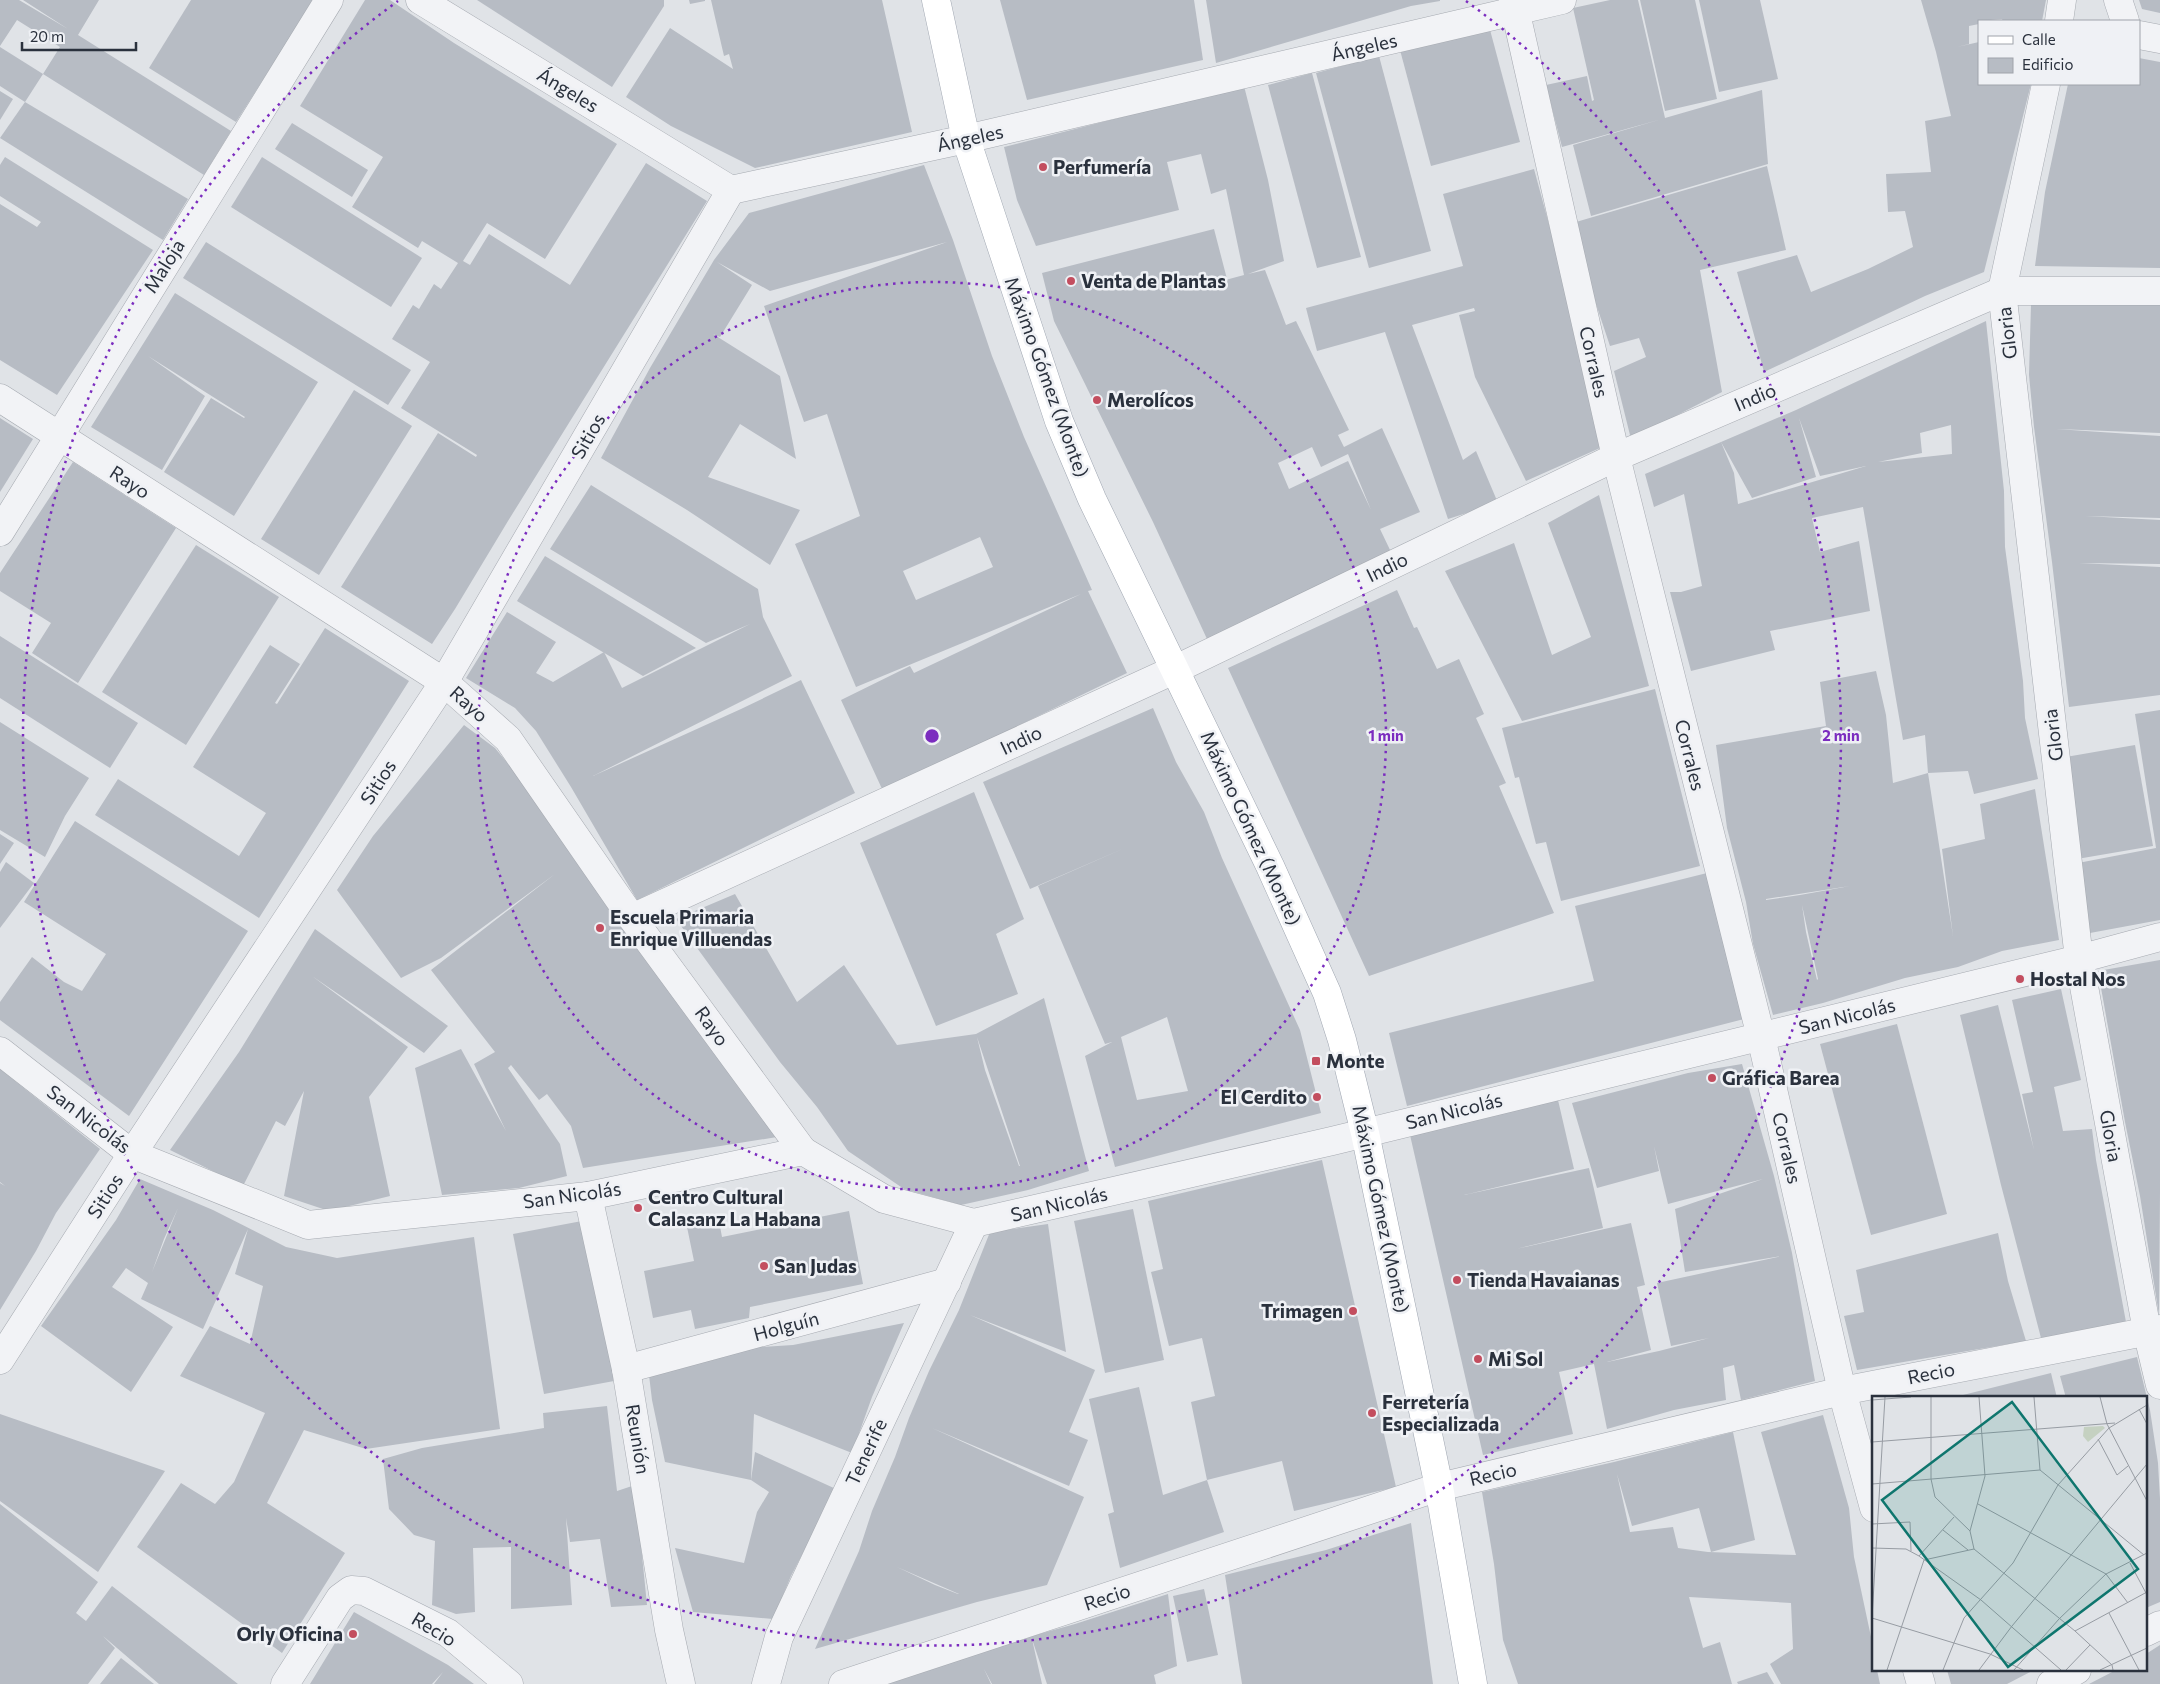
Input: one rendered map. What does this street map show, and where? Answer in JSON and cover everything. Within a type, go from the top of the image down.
[{"type":"main road","name":"Máximo Gómez (Monte)","points":[[936,0],[966,139],[1059,421],[1092,499],[1270,866],[1327,993],[1344,1048],[1365,1133],[1438,1488],[1473,1684]]},
{"type":"street","name":"Maloja","points":[[0,532],[329,0]]},
{"type":"street","name":"Ángeles","points":[[420,0],[732,190],[966,139],[1514,6],[1562,0]]},
{"type":"street","points":[[2060,20],[2062,0]]},
{"type":"street","points":[[2118,0],[2125,20]]},
{"type":"street","name":"Corrales","points":[[1514,6],[1616,457],[1761,1037],[1842,1391],[1872,1501]]},
{"type":"street","points":[[2140,35],[2160,39]]},
{"type":"street","name":"Gloria","points":[[2046,85],[2002,291],[2078,959],[2153,1330],[2160,1385]]},
{"type":"street","name":"Sitios","points":[[0,1360],[132,1154],[444,682],[732,190]]},
{"type":"street","name":"Indio","points":[[632,918],[1176,669],[1616,457],[2002,291],[2160,292]]},
{"type":"street","name":"Rayo","points":[[0,398],[444,682],[508,739],[632,918],[803,1152]]},
{"type":"street","name":"San Nicolás","points":[[0,1051],[132,1154],[308,1225],[588,1196],[803,1152],[884,1199],[974,1223],[1365,1133],[2078,959],[2160,937]]},
{"type":"street","name":"Reunión","points":[[588,1196],[626,1369],[668,1630],[681,1684]]},
{"type":"street","name":"Tenerife","points":[[766,1684],[779,1637],[974,1223]]},
{"type":"street","name":"Holguín","points":[[626,1369],[946,1282]]},
{"type":"street","name":"Recio","points":[[843,1684],[1438,1488],[1842,1391],[2153,1330]]},
{"type":"street","name":"Recio","points":[[285,1684],[340,1598],[351,1590],[364,1591],[448,1633],[509,1684]]},
{"type":"street","points":[[2148,1631],[2160,1625]]},
{"type":"street","points":[[2052,1684],[2073,1672]]},
{"type":"building","points":[[0,0],[19,0],[68,29],[23,0],[99,0],[78,35],[231,131],[204,175],[43,74],[60,47],[17,20],[0,46]]},
{"type":"building","points":[[191,0],[314,0],[236,122],[149,68]]},
{"type":"building","points":[[365,0],[390,0],[454,43],[617,144],[545,259],[487,223],[463,261],[470,265],[489,234],[570,285],[646,163],[707,201],[432,644],[341,587],[438,433],[476,457],[477,455],[401,408],[430,362],[392,339],[413,305],[419,309],[434,284],[441,289],[458,263],[422,241],[418,248],[352,207],[383,157],[300,106]]},
{"type":"building","points":[[477,0],[664,0],[664,6],[612,87]]},
{"type":"building","points":[[689,0],[705,0],[705,1],[690,4]]},
{"type":"building","points":[[711,0],[882,0],[912,132],[755,168],[671,126],[626,97],[670,28],[733,69],[729,54],[724,56]]},
{"type":"building","points":[[1000,0],[1194,0],[1203,60],[1027,100]]},
{"type":"building","points":[[1206,0],[1440,1],[1411,6],[1216,63]]},
{"type":"building","points":[[1610,0],[1638,0],[1665,118],[1762,90],[1768,164],[1591,216],[1573,145],[1662,119],[1562,147],[1546,85],[1587,76],[1592,101],[1594,100],[1573,8]]},
{"type":"building","points":[[1640,0],[1695,0],[1717,99],[1665,111]]},
{"type":"building","points":[[1699,0],[1760,0],[1778,79],[1719,92]]},
{"type":"building","points":[[1921,0],[2046,0],[2042,20],[1978,20],[1978,24],[1969,26],[1969,44],[1957,47],[1978,42],[1978,85],[2031,85],[1984,272],[1925,296],[1764,372],[1737,272],[1797,255],[1811,292],[1868,269],[1913,247],[1905,211],[1888,212],[1886,174],[1931,172],[1925,121],[1951,116],[1936,52]]},
{"type":"building","points":[[2139,0],[2160,0],[2160,13],[2142,9]]},
{"type":"building","points":[[1489,26],[1520,142],[1431,166],[1400,50]]},
{"type":"building","points":[[0,47],[43,74],[25,102],[0,86]]},
{"type":"building","points":[[1379,56],[1431,251],[1369,268],[1316,73]]},
{"type":"building","points":[[2140,58],[2160,62],[2160,268],[2035,266],[2045,192],[2068,85],[2140,85]]},
{"type":"building","points":[[1312,73],[1361,257],[1317,268],[1268,85]]},
{"type":"building","points":[[1244,86],[1268,180],[1284,261],[1248,274],[1265,270],[1286,325],[1296,321],[1349,430],[1338,435],[1344,447],[1382,428],[1420,512],[1380,529],[1391,552],[1207,639],[1153,522],[1054,321],[1042,273],[1214,229],[1227,279],[1218,282],[1244,275],[1226,189],[1211,194],[1201,154],[1167,162],[1179,210],[1036,246],[1017,200],[1004,147]],"holes":[[[1312,447],[1321,467],[1348,454],[1371,510],[1348,461],[1289,489],[1278,463]]]},
{"type":"building","points":[[0,91],[13,99],[0,120]]},
{"type":"building","points":[[25,102],[188,199],[163,240],[0,138]]},
{"type":"building","points":[[292,123],[368,170],[352,197],[275,149]]},
{"type":"building","points":[[5,157],[153,250],[57,395],[0,360],[0,204],[37,227],[41,222],[0,196],[0,165]]},
{"type":"building","points":[[262,157],[422,258],[391,307],[231,207]]},
{"type":"building","points":[[924,165],[953,240],[992,356],[1024,437],[1092,590],[1088,591],[1127,673],[883,791],[841,700],[910,666],[914,673],[1081,594],[856,687],[795,544],[860,516],[827,414],[804,422],[764,306],[947,242],[770,291],[717,262],[752,285],[720,337],[713,334],[780,376],[796,459],[740,424],[708,477],[800,510],[770,565],[687,510],[601,458],[650,368],[714,260],[749,213]],"holes":[[[980,537],[993,567],[916,600],[903,571]]]},
{"type":"building","points":[[1767,166],[1786,250],[1700,270],[1722,392],[1631,439],[1614,371],[1646,357],[1639,338],[1610,346],[1593,295],[1576,222]]},
{"type":"building","points":[[1534,169],[1582,346],[1600,448],[1526,481],[1475,377],[1459,315],[1475,311],[1474,308],[1412,325],[1463,460],[1476,451],[1498,503],[1448,519],[1385,332],[1317,351],[1306,308],[1463,266],[1443,194]]},
{"type":"building","points":[[206,242],[411,370],[388,405],[183,278]]},
{"type":"building","points":[[175,293],[318,382],[234,516],[164,472],[211,398],[245,417],[148,356],[205,396],[162,470],[91,427]]},
{"type":"building","points":[[2031,304],[2160,304],[2160,433],[2056,429],[2160,436],[2160,518],[2085,516],[2160,520],[2160,564],[2079,563],[2160,567],[2160,695],[2069,707],[2029,375]]},
{"type":"building","points":[[1986,321],[2004,491],[2005,547],[2023,681],[2025,718],[2038,779],[1974,794],[1968,771],[1928,773],[1925,735],[1903,740],[1863,507],[1812,518],[1820,552],[1859,541],[1870,611],[1770,631],[1775,650],[1691,671],[1670,592],[1681,592],[1702,586],[1684,494],[1654,507],[1645,474],[1796,410]],"holes":[[[1799,418],[1820,476],[1866,466],[1738,504],[1734,473],[1721,442],[1752,498],[1816,477]],[[1951,425],[1952,454],[1878,462],[1922,453],[1920,433]]]},
{"type":"building","points":[[354,390],[412,426],[319,575],[261,539]]},
{"type":"building","points":[[0,418],[33,439],[0,492]]},
{"type":"building","points":[[73,462],[176,528],[78,683],[32,653],[51,623],[0,591],[0,573]]},
{"type":"building","points":[[591,485],[758,589],[763,617],[792,676],[593,776],[801,680],[855,793],[637,900],[536,731],[515,708],[466,678],[507,612],[556,642],[536,673],[553,682],[604,652],[622,688],[750,624],[706,643],[550,549]]},
{"type":"building","points":[[1599,495],[1649,686],[1522,721],[1445,571],[1514,543],[1552,655],[1591,637],[1548,523]]},
{"type":"building","points":[[196,545],[279,597],[186,745],[102,692]]},
{"type":"building","points":[[545,556],[696,648],[643,676],[517,601]]},
{"type":"building","points":[[1397,590],[1414,628],[1417,627],[1437,669],[1459,659],[1484,714],[1476,718],[1506,783],[1499,786],[1554,913],[1369,976],[1228,668]]},
{"type":"building","points":[[325,628],[409,681],[259,918],[95,815],[118,779],[239,856],[266,813],[193,767],[270,645],[300,664],[275,703],[277,704]]},
{"type":"building","points":[[0,636],[138,723],[110,768],[0,698]]},
{"type":"building","points":[[1876,671],[1886,715],[1893,783],[1928,773],[1953,936],[1942,849],[1985,839],[1980,804],[2035,789],[2059,940],[2002,951],[1958,967],[1905,978],[1823,1003],[1773,1015],[1753,944],[1746,902],[1727,828],[1716,745],[1826,726],[1820,682]],"holes":[[[1850,886],[1800,895],[1766,900],[1766,899]],[[1802,905],[1818,979],[1817,980],[1806,932]]]},
{"type":"building","points":[[1655,689],[1700,866],[1561,901],[1546,842],[1536,844],[1519,777],[1515,778],[1502,728]]},
{"type":"building","points":[[1153,708],[1176,762],[1204,812],[1222,858],[1300,1030],[1321,1113],[1115,1167],[1085,1056],[1112,1042],[1105,1044],[1038,886],[1127,847],[1030,889],[983,782]],"holes":[[[1167,1017],[1188,1091],[1137,1100],[1121,1037]]]},
{"type":"building","points":[[2160,710],[2160,920],[2090,933],[2078,863],[2156,848],[2157,854],[2135,714]]},
{"type":"building","points":[[0,722],[89,778],[65,816],[45,857],[0,830]]},
{"type":"building","points":[[464,725],[495,748],[514,771],[574,859],[777,1137],[583,1168],[571,1126],[547,1094],[539,1100],[511,1065],[508,1068],[560,1144],[567,1176],[519,1188],[442,1195],[415,1068],[461,1049],[506,1131],[474,1064],[495,1052],[431,970],[555,874],[441,958],[401,978],[337,890],[373,836]]},
{"type":"building","points":[[2135,745],[2153,846],[2077,859],[2060,758]]},
{"type":"building","points":[[974,792],[1024,919],[996,934],[1018,994],[936,1026],[860,843]]},
{"type":"building","points":[[75,821],[248,931],[129,1116],[0,1020],[0,1002],[32,957],[64,982],[82,991],[106,954],[24,902]]},
{"type":"building","points":[[0,834],[14,843],[0,864]]},
{"type":"building","points":[[6,862],[34,883],[0,928],[0,872]]},
{"type":"building","points":[[1707,873],[1744,1019],[1407,1106],[1389,1033],[1594,981],[1575,906]]},
{"type":"building","points":[[735,894],[797,1002],[844,965],[897,1045],[976,1034],[1044,998],[1089,1171],[1028,1190],[961,1205],[904,1189],[848,1151],[817,1107],[780,1062],[676,919]],"holes":[[[977,1037],[1020,1166],[985,1070]]]},
{"type":"building","points":[[315,929],[448,1026],[424,1053],[312,976],[408,1047],[369,1097],[390,1196],[329,1211],[284,1196],[304,1091],[285,1126],[276,1121],[243,1186],[170,1150],[239,1052]]},
{"type":"building","points":[[2160,960],[2159,1315],[2140,1196],[2098,971]]},
{"type":"building","points":[[2061,989],[2081,1080],[2054,1087],[2063,1131],[2092,1129],[2126,1322],[2041,1338],[2001,1185],[1960,1015],[1998,1005],[2034,1150],[2022,1094],[2033,1092],[2012,1000]]},
{"type":"building","points":[[1897,1024],[1947,1214],[1871,1235],[1820,1044]]},
{"type":"building","points":[[1742,1064],[1774,1176],[1792,1253],[1815,1381],[1741,1400],[1734,1365],[1723,1368],[1726,1400],[1674,1410],[1607,1429],[1594,1364],[1559,1372],[1573,1434],[1483,1455],[1410,1135],[1558,1100],[1574,1169],[1464,1195],[1589,1168],[1603,1228],[1516,1249],[1631,1223],[1645,1285],[1637,1287],[1651,1350],[1607,1362],[1659,1351],[1709,1338],[1671,1346],[1657,1283],[1782,1256],[1685,1272],[1675,1209],[1763,1179],[1668,1204],[1654,1146],[1659,1171],[1597,1188],[1572,1103],[1688,1073]]},
{"type":"building","points":[[0,1069],[100,1149],[56,1213],[36,1251],[0,1310],[0,1183],[5,1186],[0,1182]]},
{"type":"building","points":[[1322,1160],[1396,1487],[1294,1511],[1282,1461],[1207,1480],[1191,1402],[1215,1396],[1202,1338],[1169,1346],[1151,1272],[1163,1269],[1148,1201]]},
{"type":"building","points":[[140,1179],[213,1210],[286,1247],[337,1258],[474,1237],[500,1429],[366,1449],[304,1430],[267,1503],[345,1553],[282,1653],[137,1547],[181,1483],[215,1504],[234,1482],[265,1413],[180,1376],[210,1326],[250,1344],[263,1286],[235,1274],[248,1229],[203,1329],[141,1299],[148,1283],[126,1268],[112,1287],[173,1327],[131,1392],[41,1326],[116,1220]],"holes":[[[178,1208],[152,1272],[164,1239]]]},
{"type":"building","points":[[1133,1209],[1164,1360],[1105,1373],[1074,1221]]},
{"type":"building","name":"San Judas","points":[[849,1211],[863,1284],[750,1307],[749,1318],[695,1329],[691,1310],[653,1318],[644,1271],[694,1261],[687,1227],[719,1221],[722,1237]]},
{"type":"building","points":[[582,1221],[614,1381],[544,1394],[513,1234]]},
{"type":"building","points":[[1048,1224],[1066,1352],[970,1315],[1095,1370],[1069,1432],[1088,1440],[1069,1486],[932,1428],[1084,1497],[1047,1585],[977,1602],[815,1649],[859,1551],[872,1511],[909,1418],[929,1371],[959,1310],[990,1232]],"holes":[[[897,1567],[959,1594],[935,1585]]]},
{"type":"building","points":[[1998,1233],[2008,1281],[2026,1341],[1857,1370],[1844,1316],[1864,1312],[1856,1270]]},
{"type":"building","points":[[904,1323],[872,1397],[852,1453],[754,1414],[751,1480],[665,1462],[652,1400],[649,1375],[746,1348],[793,1345]]},
{"type":"building","points":[[2137,1357],[2147,1396],[2065,1396],[2060,1376]]},
{"type":"building","points":[[2051,1373],[2057,1396],[1959,1396]]},
{"type":"building","points":[[1139,1387],[1163,1495],[1207,1480],[1224,1532],[1120,1568],[1108,1514],[1114,1512],[1089,1399]]},
{"type":"building","points":[[2148,1402],[2158,1463],[2160,1602],[2148,1607]]},
{"type":"building","points":[[607,1406],[617,1491],[635,1485],[647,1605],[611,1607],[600,1539],[570,1542],[566,1518],[572,1605],[511,1609],[511,1547],[473,1548],[475,1612],[456,1614],[432,1605],[435,1541],[414,1535],[389,1509],[383,1459],[422,1448],[544,1428],[543,1413]]},
{"type":"building","points":[[0,1414],[165,1471],[98,1572],[0,1501]]},
{"type":"building","points":[[1823,1415],[1849,1508],[1854,1557],[1872,1642],[1872,1672],[1877,1672],[1880,1684],[1781,1684],[1770,1664],[1793,1649],[1791,1603],[1689,1597],[1703,1648],[1720,1642],[1732,1684],[1518,1684],[1503,1640],[1494,1564],[1482,1492],[1614,1462],[1733,1432],[1755,1540],[1711,1552],[1699,1508],[1632,1526],[1617,1474],[1630,1532],[1673,1527],[1678,1548],[1708,1552],[1796,1555],[1761,1432]]},
{"type":"building","points":[[755,1452],[836,1489],[791,1576],[773,1619],[693,1612],[675,1548],[744,1563],[757,1512],[769,1492],[751,1480]]},
{"type":"building","points":[[0,1504],[98,1582],[76,1613],[86,1621],[112,1586],[238,1684],[159,1684],[103,1636],[115,1648],[88,1684],[0,1684]]},
{"type":"building","points":[[1411,1523],[1433,1684],[1242,1684],[1225,1575],[1326,1550]]},
{"type":"building","points":[[1204,1589],[1218,1655],[1187,1662],[1173,1596]]},
{"type":"building","points":[[1168,1594],[1177,1666],[1154,1675],[1156,1684],[1047,1684],[1032,1639],[1042,1684],[992,1684],[984,1669],[991,1684],[862,1684],[1075,1624]]},
{"type":"building","points":[[354,1612],[448,1665],[474,1684],[434,1684],[443,1672],[432,1684],[310,1684]]},
{"type":"building","points":[[2160,1645],[2160,1684],[2089,1684],[2112,1672],[2148,1672],[2148,1653]]},
{"type":"building","points":[[121,1658],[154,1684],[100,1684]]},
{"type":"building","points":[[1767,1672],[1774,1684],[1738,1684],[1737,1682]]},
{"type":"building","points":[[1948,1672],[2030,1672],[2007,1684],[1951,1684]]},
{"type":"place","name":"Perfumería","points":[[1043,167]]},
{"type":"place","name":"Venta de Plantas","points":[[1071,281]]},
{"type":"place","name":"Merolícos","points":[[1097,400]]},
{"type":"place","name":"Escuela Primaria Enrique Villuendas","points":[[600,928]]},
{"type":"place","name":"Hostal Nos","points":[[2020,979]]},
{"type":"place","name":"Monte","points":[[1316,1061]]},
{"type":"place","name":"Gráfica Barea","points":[[1712,1078]]},
{"type":"place","name":"El Cerdito","points":[[1317,1097]]},
{"type":"place","name":"Centro Cultural Calasanz La Habana","points":[[638,1208]]},
{"type":"place","name":"San Judas","points":[[764,1266]]},
{"type":"place","name":"Tienda Havaianas","points":[[1457,1280]]},
{"type":"place","name":"Trimagen","points":[[1353,1311]]},
{"type":"place","name":"Mi Sol","points":[[1478,1359]]},
{"type":"place","name":"Ferretería Especializada","points":[[1372,1413]]},
{"type":"place","name":"Orly Oficina","points":[[353,1634]]}]
